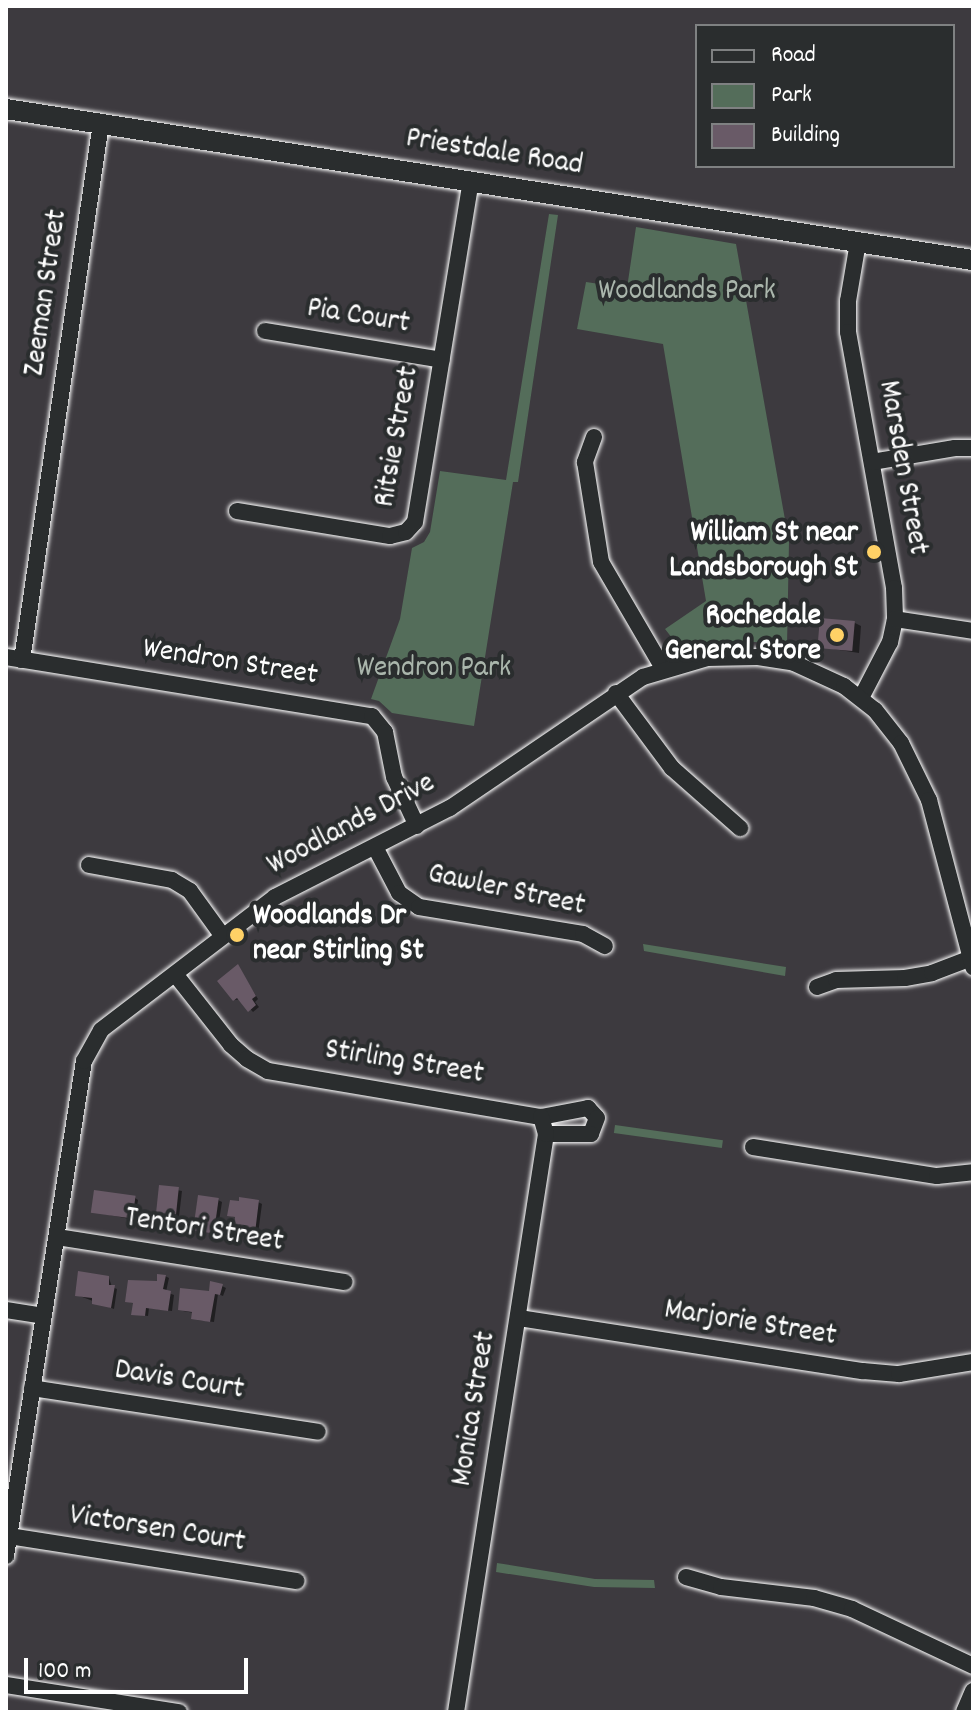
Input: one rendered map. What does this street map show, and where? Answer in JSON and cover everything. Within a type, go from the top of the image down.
[{"type":"street","name":"Priestdale Road","points":[[6,109],[973,260]]},
{"type":"street","name":"Zeeman Street","points":[[14,658],[101,123]]},
{"type":"street","name":"Ritsie Street","points":[[237,511],[390,536],[406,532],[415,522],[471,181]]},
{"type":"street","name":"Marsden Street","points":[[858,242],[848,301],[848,332],[894,588],[895,619],[890,642],[861,698]]},
{"type":"street","name":"Pia Court","points":[[265,331],[442,360]]},
{"type":"street","points":[[594,437],[585,462],[601,562],[663,668]]},
{"type":"street","points":[[872,462],[955,448],[973,448]]},
{"type":"street","points":[[895,619],[973,631]]},
{"type":"street","name":"Woodlands Drive","points":[[6,1556],[84,1061],[90,1045],[101,1030],[275,897],[450,808],[616,693],[663,668],[727,655],[758,657],[794,663],[826,676],[861,698],[887,724],[922,779],[971,963]]},
{"type":"street","name":"Wendron Street","points":[[14,658],[372,716],[385,732],[394,777],[417,826]]},
{"type":"street","points":[[616,693],[672,768],[740,828]]},
{"type":"street","name":"Gawler Street","points":[[375,847],[399,893],[419,907],[583,934],[605,946]]},
{"type":"street","points":[[89,865],[172,880],[190,891],[222,935]]},
{"type":"street","points":[[817,987],[836,980],[918,975],[971,963]]},
{"type":"street","name":"Stirling Street","points":[[175,974],[231,1045],[268,1071],[541,1117],[588,1108],[597,1118],[591,1134],[546,1134]]},
{"type":"street","name":"Monica Street","points":[[456,1712],[546,1134],[541,1117]]},
{"type":"street","points":[[753,1147],[937,1176],[973,1172]]},
{"type":"street","name":"Tentori Street","points":[[57,1237],[344,1282]]},
{"type":"street","points":[[6,1310],[44,1316]]},
{"type":"street","name":"Marjorie Street","points":[[519,1318],[863,1371],[899,1374],[973,1362]]},
{"type":"street","name":"Davis Court","points":[[32,1388],[318,1432]]},
{"type":"street","name":"Victorsen Court","points":[[9,1536],[296,1581]]},
{"type":"street","points":[[686,1577],[721,1587],[814,1598],[852,1609],[973,1666]]},
{"type":"street","points":[[6,1685],[179,1712]]},
{"type":"street","points":[[964,1712],[973,1691]]},
{"type":"green space","name":"Wendron Park","points":[[549,214],[558,215],[518,482],[513,482],[474,726],[392,713],[379,701],[371,699],[400,619],[412,548],[424,542],[430,532],[440,471],[506,480]]},
{"type":"green space","name":"Woodlands Park","points":[[636,227],[736,244],[789,542],[787,646],[755,642],[676,643],[665,629],[706,601],[663,344],[577,329],[586,282],[627,288]]},
{"type":"green space","points":[[643,944],[786,967],[785,976],[644,951]]},
{"type":"green space","points":[[615,1125],[723,1140],[722,1148],[614,1133]]},
{"type":"green space","points":[[497,1563],[595,1579],[654,1580],[655,1588],[594,1587],[496,1572]]},
{"type":"building","name":"Rochedale General Store","points":[[820,618],[855,621],[852,651],[817,648]]},
{"type":"building","points":[[238,964],[256,996],[252,999],[256,1005],[248,1012],[237,998],[233,1001],[217,981]]},
{"type":"building","points":[[159,1185],[179,1187],[175,1222],[155,1220]]},
{"type":"building","points":[[94,1190],[136,1196],[132,1219],[91,1213]]},
{"type":"building","points":[[198,1195],[219,1198],[214,1234],[193,1231]]},
{"type":"building","points":[[239,1197],[259,1200],[255,1233],[234,1231],[235,1217],[227,1216],[230,1200],[239,1201]]},
{"type":"building","points":[[78,1271],[109,1276],[109,1285],[115,1285],[111,1308],[92,1304],[92,1298],[75,1296]]},
{"type":"building","points":[[157,1274],[166,1275],[163,1289],[171,1291],[168,1311],[146,1308],[145,1316],[131,1315],[133,1303],[125,1302],[128,1280],[157,1281]]},
{"type":"building","points":[[210,1281],[223,1284],[220,1295],[215,1294],[210,1322],[191,1319],[192,1312],[178,1310],[180,1288],[209,1291]]},
{"type":"place","name":"William St near Landsborough St","points":[[874,552]]},
{"type":"place","name":"Rochedale General Store","points":[[837,635]]},
{"type":"place","name":"Woodlands Dr near Stirling St","points":[[237,935]]}]
